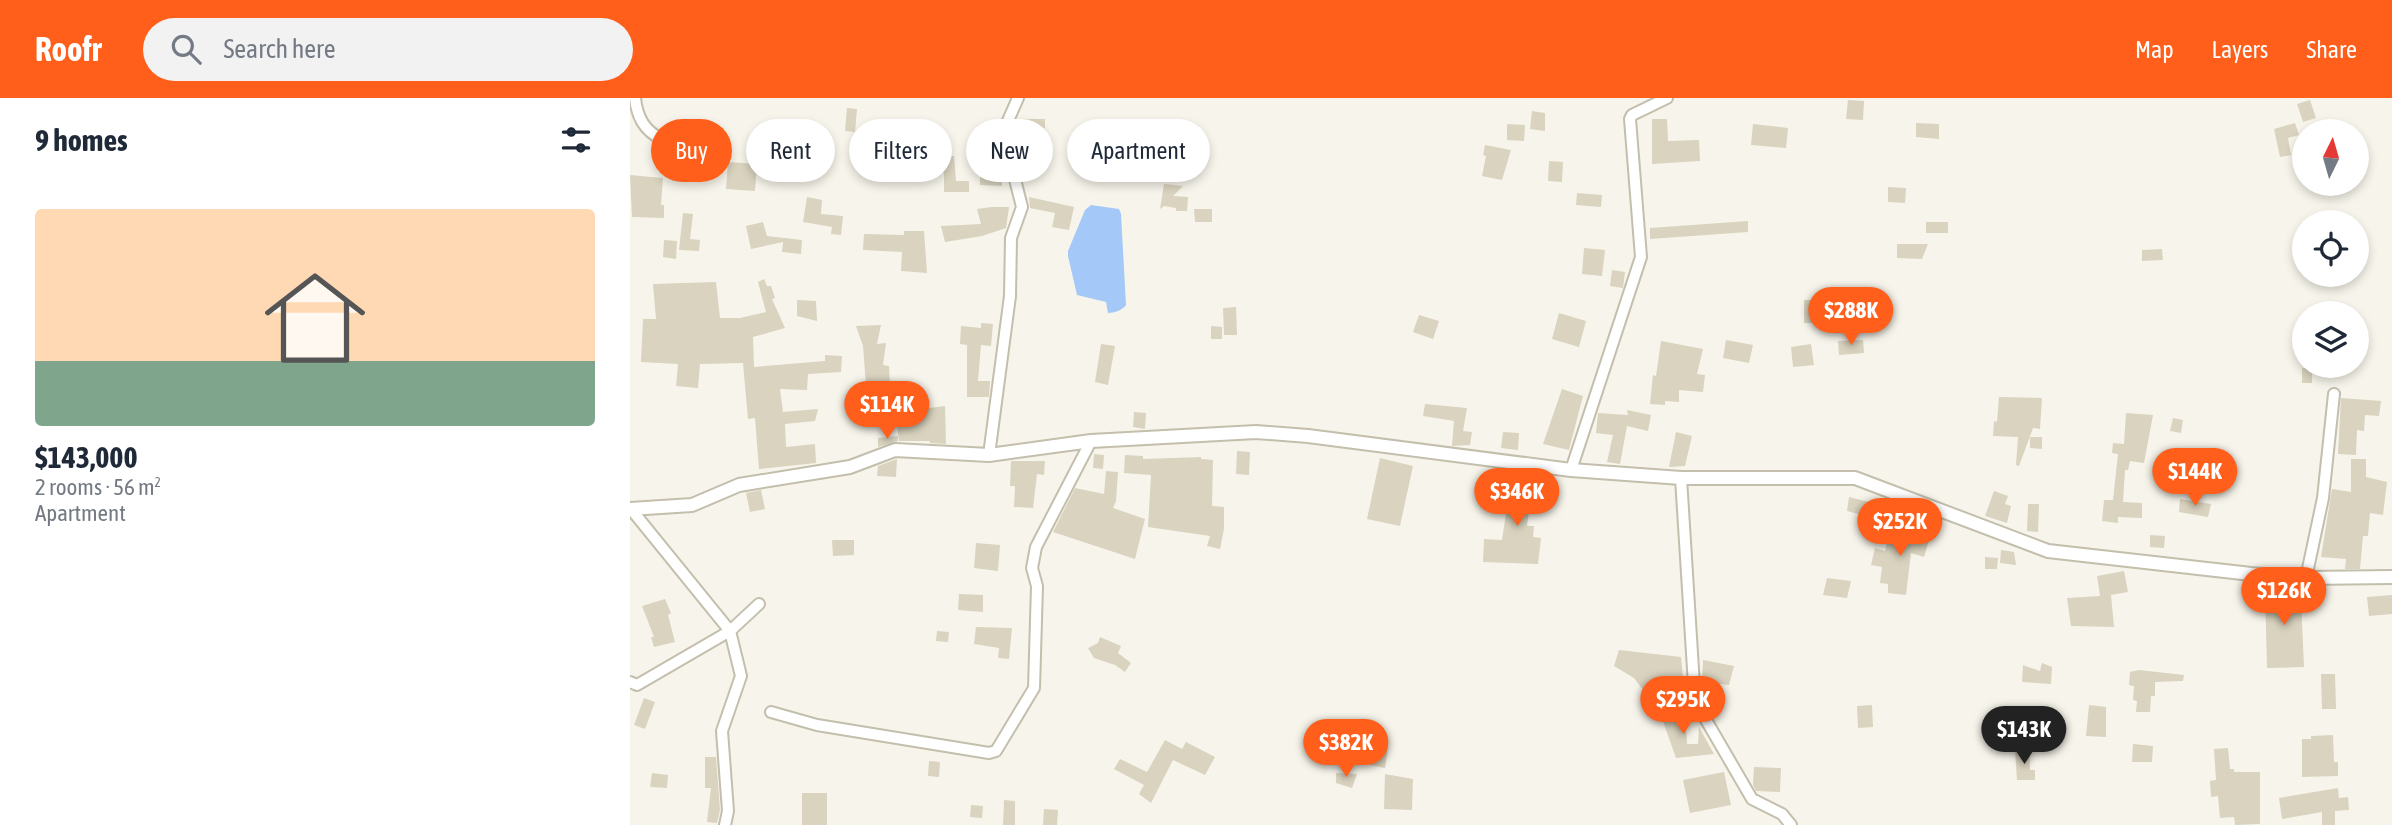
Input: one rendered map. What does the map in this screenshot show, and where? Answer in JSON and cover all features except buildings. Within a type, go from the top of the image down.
[{"type":"street","points":[[635,98],[636,112],[651,134]]},
{"type":"street","points":[[989,455],[1010,296],[1010,239],[1022,207],[1003,132],[1018,98]]},
{"type":"street","points":[[1571,470],[1641,257],[1630,119],[1632,115],[1667,98]]},
{"type":"street","points":[[2306,578],[2323,498],[2334,394]]},
{"type":"street","points":[[630,509],[692,505],[739,485],[850,467],[895,450],[989,455],[1091,441],[1256,432],[1308,436],[1571,470],[1681,478],[1855,478],[2048,551],[2251,574],[2306,578],[2392,577]]},
{"type":"street","points":[[771,712],[817,725],[989,753],[996,751],[1034,688],[1037,586],[1032,568],[1036,547],[1091,441]]},
{"type":"street","points":[[1681,478],[1694,697],[1752,799],[1782,814],[1791,825]]},
{"type":"street","points":[[630,509],[730,631],[741,676],[722,732],[728,811],[725,825]]},
{"type":"street","points":[[630,681],[637,685],[730,631],[759,604]]},
{"type":"water","points":[[1091,205],[1119,209],[1121,214],[1126,305],[1121,310],[1108,313],[1106,302],[1077,295],[1068,256],[1085,210]]}]
